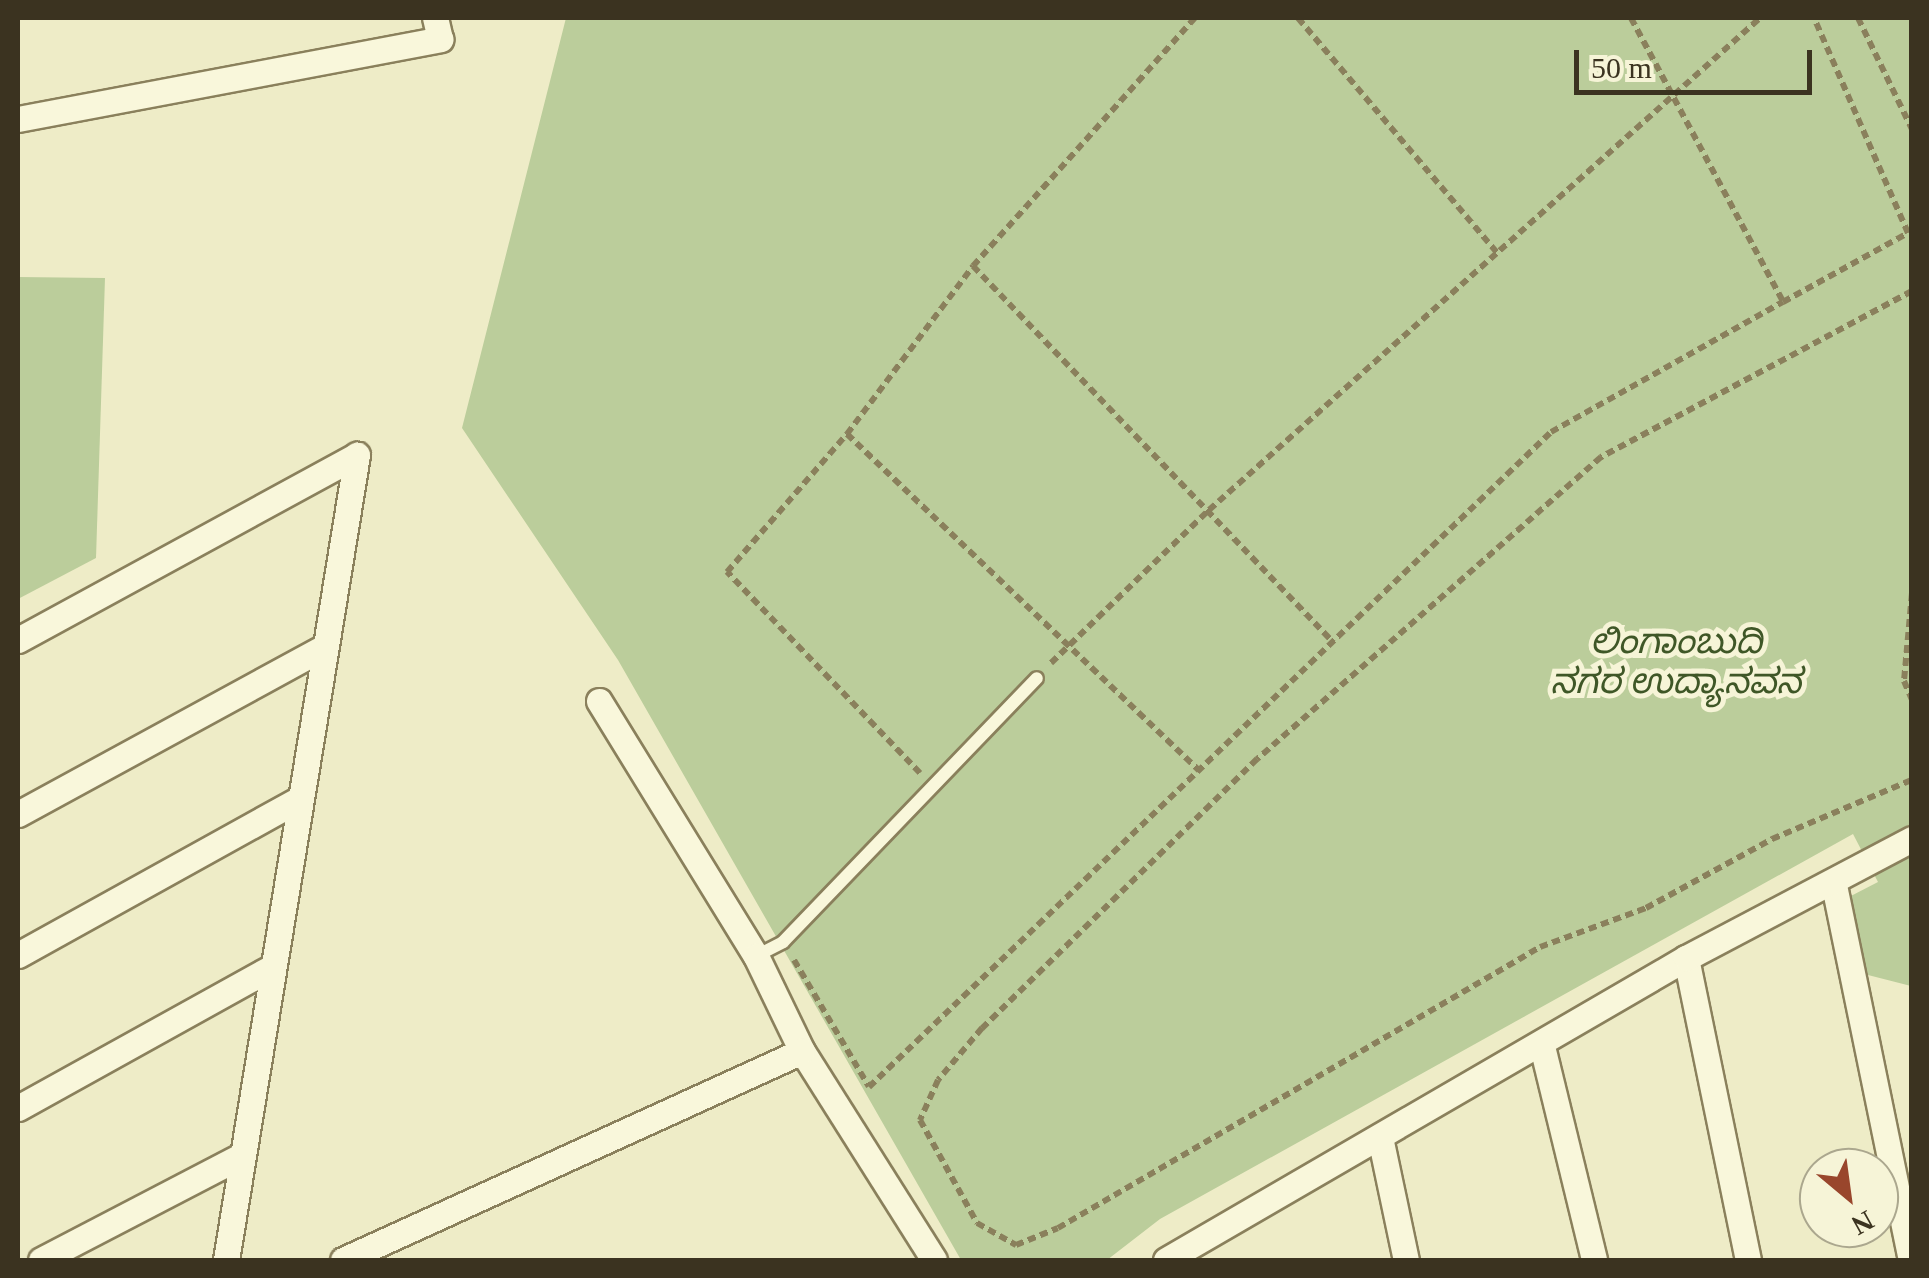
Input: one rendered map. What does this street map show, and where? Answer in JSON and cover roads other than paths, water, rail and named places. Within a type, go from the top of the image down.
[{"type":"street","points":[[18,119],[440,39],[435,18]]},
{"type":"street","points":[[18,640],[357,455],[269,969],[226,1260]]},
{"type":"street","points":[[18,814],[323,648]]},
{"type":"street","points":[[599,701],[756,956],[802,1051],[934,1260]]},
{"type":"street","points":[[18,955],[298,800]]},
{"type":"street","points":[[1170,1259],[1542,1046],[1686,958],[1844,878],[1900,845]]},
{"type":"street","points":[[1844,878],[1911,1260]]},
{"type":"street","points":[[1686,958],[1748,1260]]},
{"type":"street","points":[[18,1108],[269,969]]},
{"type":"street","points":[[1542,1046],[1594,1260]]},
{"type":"street","points":[[343,1260],[802,1051]]},
{"type":"street","points":[[1380,1137],[1406,1260]]},
{"type":"street","points":[[40,1260],[241,1156]]},
{"type":"lane","points":[[756,956],[783,942],[1036,678]]},
{"type":"park label","name":"ಲಿಂಗಾಂಬುದಿ ನಗರ ಉದ್ಯಾನವನ","points":[[1676,662]]}]
